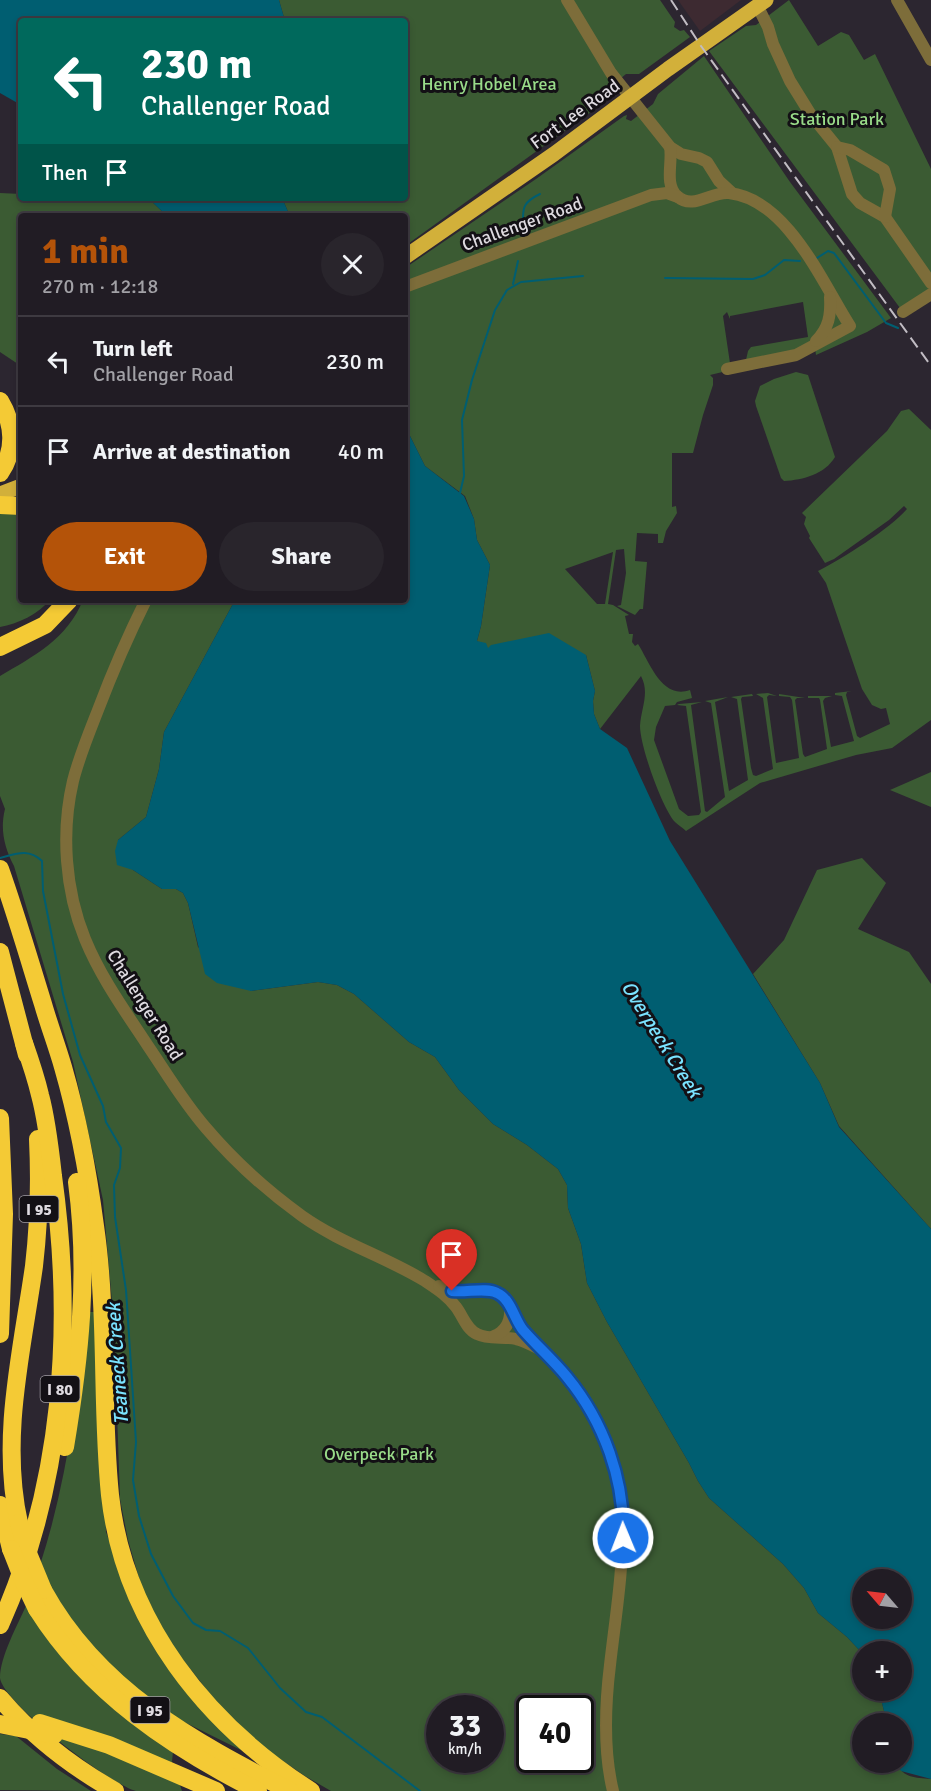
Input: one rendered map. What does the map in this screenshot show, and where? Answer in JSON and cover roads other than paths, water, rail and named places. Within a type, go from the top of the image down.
[{"type":"highway","points":[[0,401],[9,420],[12,436],[10,453],[0,473]]},
{"type":"highway","points":[[0,504],[18,506]]},
{"type":"highway","points":[[0,636],[35,622],[57,603]]},
{"type":"highway","points":[[0,647],[45,625],[66,603]]},
{"type":"highway","points":[[0,869],[55,1041],[70,1096],[95,1221],[104,1321],[109,1480],[114,1516],[126,1566],[138,1599],[153,1629],[190,1686],[242,1740],[311,1791]]},
{"type":"highway","name":"I 95","points":[[0,952],[24,1043],[35,1113],[39,1188],[36,1247],[10,1438],[11,1476],[19,1523],[27,1551],[43,1590],[61,1619],[83,1649],[123,1689],[199,1743],[290,1791]]},
{"type":"highway","points":[[18,1554],[52,1508],[75,1387],[84,1291],[82,1232],[75,1174],[63,1098],[43,1006]]},
{"type":"highway","name":"I 80","points":[[0,1625],[18,1554],[41,1507],[54,1442],[60,1386],[63,1310],[58,1216],[40,1096],[24,1043]]},
{"type":"highway","name":"I 95","points":[[0,1118],[4,1224],[0,1334]]},
{"type":"highway","name":"I 95","points":[[0,1505],[18,1554],[20,1574],[37,1609],[68,1652],[122,1706],[184,1750],[258,1791]]},
{"type":"highway","points":[[0,1698],[51,1750],[82,1772],[115,1791]]},
{"type":"highway","points":[[0,1715],[109,1745],[216,1791]]},
{"type":"highway","points":[[0,1724],[47,1729],[198,1791]]},
{"type":"main road","name":"Fort Lee Road","points":[[408,255],[554,154],[676,63],[762,3]]},
{"type":"main road","points":[[0,494],[18,487]]},
{"type":"main road","points":[[0,504],[18,497]]},
{"type":"street","points":[[567,0],[606,64],[670,147],[681,154],[707,162],[719,181],[732,193],[766,208],[781,219],[850,326],[796,355],[727,369]]},
{"type":"street","points":[[897,0],[931,60]]},
{"type":"street","points":[[762,3],[773,44],[790,81],[812,115],[837,147],[852,194],[860,202],[885,217],[931,283]]},
{"type":"street","points":[[670,147],[671,188],[678,197],[693,202],[720,193],[732,193]]},
{"type":"street","points":[[837,147],[850,150],[885,170],[890,189],[885,217]]},
{"type":"street","points":[[671,173],[681,160],[693,157]]},
{"type":"street","points":[[706,198],[714,184],[714,172]]},
{"type":"street","name":"Challenger Road","points":[[651,195],[662,186],[671,173]]},
{"type":"street","name":"Challenger Road","points":[[408,286],[651,195],[668,193],[678,197]]},
{"type":"street","points":[[903,312],[931,294]]},
{"type":"street","points":[[810,348],[825,333],[831,316],[830,296]]},
{"type":"street","name":"Challenger Road","points":[[145,603],[107,686],[80,759],[70,797],[66,851],[71,891],[84,937],[107,985],[204,1127],[234,1159],[278,1198],[305,1218],[426,1282],[448,1297],[464,1318],[469,1329],[476,1334],[521,1340],[543,1352]]},
{"type":"street","name":"Challenger Road","points":[[426,1282],[452,1291],[488,1290],[497,1292],[505,1299],[521,1328],[567,1377],[592,1413],[610,1453],[622,1502],[622,1553],[606,1715],[609,1769],[613,1791]]},
{"type":"street","points":[[464,1318],[467,1302],[478,1292]]},
{"type":"street","points":[[494,1336],[501,1332],[507,1324],[510,1308]]},
{"type":"water","points":[[0,0],[279,0],[284,18],[18,18],[18,103],[0,93]]},
{"type":"water","points":[[151,201],[283,201],[289,213],[164,213]]},
{"type":"water","name":"Overpeck Creek","points":[[408,432],[425,466],[464,496],[474,519],[477,540],[490,565],[477,641],[486,643],[488,648],[491,645],[549,633],[586,655],[595,691],[594,714],[600,729],[627,748],[670,841],[820,1083],[839,1127],[931,1229],[931,1779],[908,1773],[912,1773],[912,1713],[884,1713],[882,1701],[912,1701],[912,1641],[852,1642],[818,1613],[804,1588],[783,1564],[709,1498],[607,1322],[587,1283],[581,1244],[568,1208],[567,1185],[558,1169],[527,1145],[493,1124],[459,1090],[435,1057],[409,1042],[354,994],[337,985],[318,982],[251,991],[217,983],[205,974],[188,903],[183,893],[176,889],[162,889],[133,870],[117,865],[115,851],[118,840],[146,817],[159,769],[164,732],[233,603],[408,603]]},
{"type":"waterway","points":[[521,234],[523,211],[527,202],[540,194]]},
{"type":"waterway","points":[[817,258],[828,251],[834,253],[886,323],[898,328]]},
{"type":"waterway","points":[[665,278],[753,279],[765,275],[784,260],[800,261]]},
{"type":"waterway","points":[[513,284],[518,261]]},
{"type":"waterway","points":[[460,493],[464,476],[462,420],[472,380],[495,310],[507,290],[521,282],[583,276]]},
{"type":"waterway","name":"Teaneck Creek","points":[[0,858],[27,853],[42,861],[43,891],[63,994],[80,1055],[103,1106],[106,1122],[121,1148],[120,1168],[114,1185],[115,1217],[126,1290],[136,1442],[133,1480],[139,1516],[151,1554],[173,1596],[193,1623],[206,1630],[220,1631],[248,1648],[280,1688],[306,1712],[322,1717],[420,1791]]},
{"type":"railway","points":[[671,0],[701,46],[931,366]]},
{"type":"park label","name":"Henry Hobel Area","points":[[489,84]]},
{"type":"park label","name":"Station Park","points":[[837,119]]},
{"type":"park label","name":"Overpeck Park","points":[[379,1454]]}]
